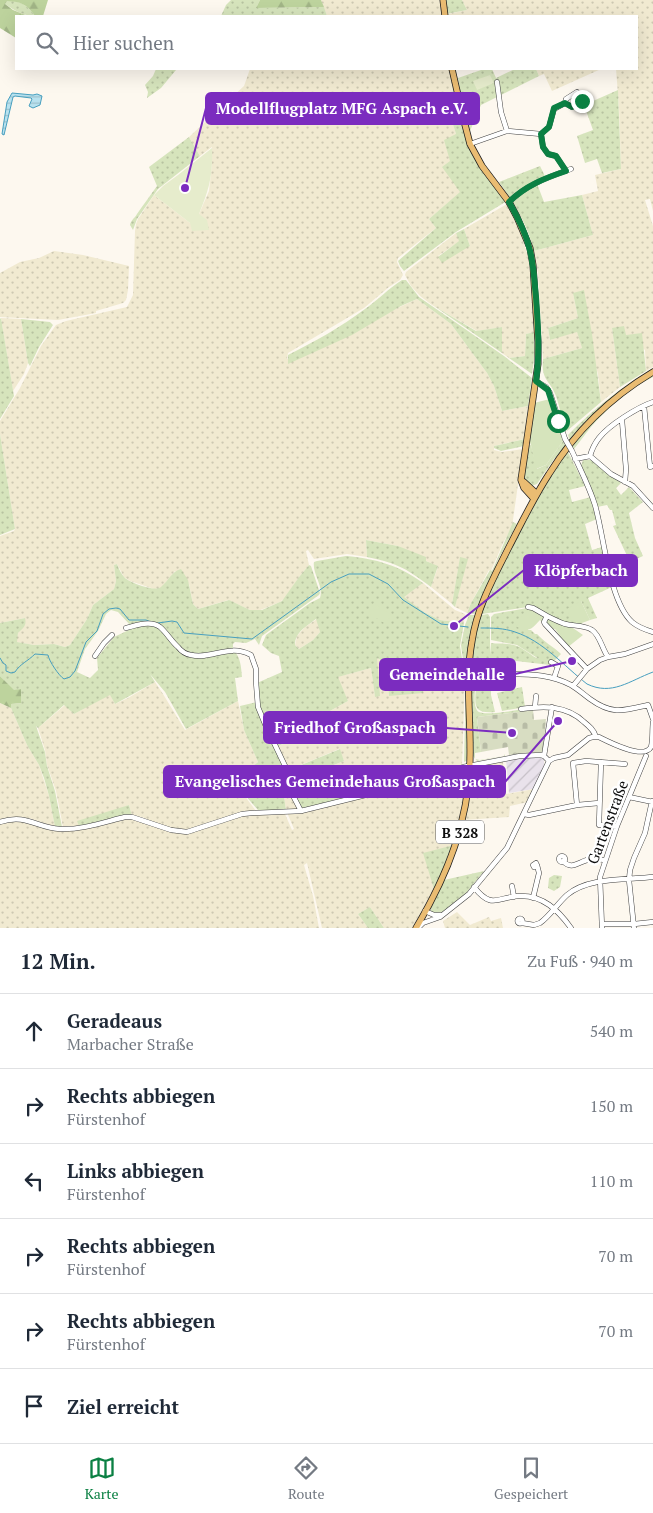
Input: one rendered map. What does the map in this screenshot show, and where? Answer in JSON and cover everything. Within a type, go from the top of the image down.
[{"type":"main road","points":[[443,0],[445,15]]},
{"type":"main road","points":[[452,70],[470,144],[482,166],[509,202],[530,248],[533,265],[538,364],[521,480],[522,485],[535,496]]},
{"type":"main road","name":"B 328","points":[[417,928],[427,913],[448,866],[456,845],[465,808],[470,766],[470,662],[475,626],[486,593],[535,496],[561,455],[594,417],[626,390],[653,372]]},
{"type":"main road","points":[[522,474],[524,482],[535,496]]},
{"type":"main road","points":[[526,485],[535,486],[545,479]]},
{"type":"street","points":[[497,82],[501,112],[507,131]]},
{"type":"street","points":[[470,144],[507,131],[541,134],[549,127],[554,108],[565,103]]},
{"type":"street","points":[[509,202],[526,188],[568,170],[556,156],[548,154],[543,147],[541,134]]},
{"type":"street","points":[[536,381],[546,387],[550,393],[565,439],[594,504],[609,571],[622,607],[634,624],[653,632]]},
{"type":"street","points":[[590,456],[599,437],[633,411],[653,402]]},
{"type":"street","points":[[644,406],[651,466]]},
{"type":"street","points":[[622,420],[626,469],[625,482]]},
{"type":"street","points":[[575,459],[590,456]]},
{"type":"street","points":[[590,456],[611,474],[633,486],[653,508]]},
{"type":"street","points":[[528,608],[533,608],[564,623],[592,630],[608,657]]},
{"type":"street","points":[[547,616],[545,624],[587,669]]},
{"type":"street","points":[[126,628],[147,624],[159,626],[182,652],[191,655],[199,656],[233,650],[241,650],[251,655],[256,669],[258,707],[285,764],[290,790],[301,811]]},
{"type":"street","points":[[95,656],[112,635]]},
{"type":"street","points":[[573,686],[587,669],[600,660],[653,644]]},
{"type":"street","points":[[551,662],[558,667],[554,678]]},
{"type":"street","points":[[511,674],[537,674],[554,678],[573,686],[595,703],[613,710],[622,711],[648,705],[653,721]]},
{"type":"street","points":[[535,707],[536,696]]},
{"type":"street","points":[[544,756],[552,707]]},
{"type":"street","points":[[521,709],[552,707],[568,711],[578,716],[594,731],[596,737]]},
{"type":"street","name":"Gartenstraße","points":[[602,926],[599,881],[604,860],[646,754],[652,744],[653,721]]},
{"type":"street","points":[[417,928],[421,924],[445,914],[464,898],[507,848],[549,761],[568,755],[589,738],[596,737],[653,758]]},
{"type":"street","points":[[470,752],[473,761],[480,763]]},
{"type":"street","points":[[0,822],[21,819],[59,829],[75,829],[132,817],[171,830],[191,831],[247,814],[301,811],[480,763],[538,754],[544,756],[549,761]]},
{"type":"street","points":[[577,805],[574,763],[586,761],[626,764]]},
{"type":"street","points":[[601,762],[599,825],[617,826]]},
{"type":"street","points":[[629,797],[652,802],[648,824],[634,858],[629,880],[634,926]]},
{"type":"street","points":[[524,814],[529,815],[577,805],[599,803]]},
{"type":"street","points":[[563,862],[571,866],[588,860],[604,860]]},
{"type":"street","points":[[533,898],[539,873],[537,865]]},
{"type":"street","points":[[522,923],[537,925],[567,895],[577,888],[599,881],[653,877]]},
{"type":"street","points":[[512,886],[514,896]]},
{"type":"street","points":[[474,887],[483,897],[489,900],[496,901],[514,896],[533,898],[545,902],[554,908],[570,928]]},
{"type":"street","points":[[433,920],[427,918],[427,913],[445,914]]},
{"type":"street","points":[[602,926],[634,926],[653,922]]},
{"type":"shaded area","points":[[321,0],[442,0],[443,15],[327,15]]},
{"type":"shaded area","points":[[462,0],[653,0],[653,211],[650,199],[645,200],[653,226],[653,367],[646,371],[645,350],[612,328],[620,387],[601,402],[598,374],[573,293],[578,318],[548,328],[550,340],[577,331],[582,348],[543,359],[538,273],[534,251],[593,235],[582,195],[598,191],[595,175],[621,169],[616,70],[638,70],[638,15],[448,15],[467,10]]},
{"type":"shaded area","points":[[250,70],[450,70],[458,102],[430,109],[437,124],[451,117],[456,134],[461,192],[429,219],[436,228],[398,258],[397,262],[403,275],[400,280],[364,308],[288,353],[287,359],[417,299],[451,324],[487,373],[494,386],[502,411],[528,406],[524,439],[494,446],[494,450],[502,452],[523,449],[512,527],[491,571],[489,570],[467,613],[455,607],[467,559],[460,558],[452,604],[431,587],[438,567],[398,546],[366,540],[367,557],[347,554],[314,559],[308,550],[306,551],[309,565],[285,598],[258,611],[250,610],[228,600],[198,609],[193,604],[189,584],[175,571],[161,588],[154,589],[124,577],[117,564],[114,565],[116,581],[114,589],[93,605],[87,619],[70,645],[65,647],[54,644],[34,645],[16,642],[25,618],[0,623],[0,536],[15,529],[0,434],[0,421],[20,388],[41,346],[56,325],[127,307],[133,295],[136,224],[154,195],[190,223],[199,214],[209,191],[212,147],[200,156],[189,137],[244,86]]},
{"type":"shaded area","points":[[536,70],[599,70],[552,91],[544,74],[539,76]]},
{"type":"shaded area","points":[[507,204],[515,218],[528,255],[531,269],[535,332],[526,334],[525,356],[509,358],[502,353],[502,327],[477,331],[420,296],[411,286],[405,275],[406,272],[456,233],[460,241],[438,256],[470,246],[464,229]]},
{"type":"shaded area","points":[[54,251],[83,255],[129,266],[126,300],[123,303],[96,311],[96,313],[58,320],[0,317],[0,273],[20,262],[39,258]]},
{"type":"shaded area","points":[[1,318],[21,319],[28,363],[24,374],[13,391]]},
{"type":"shaded area","points":[[423,583],[455,610],[465,614],[464,623],[440,620],[424,612],[403,597]]},
{"type":"shaded area","points":[[317,619],[320,632],[313,640],[299,649],[295,645],[297,636],[305,627]]},
{"type":"shaded area","points":[[377,658],[385,662],[389,696],[423,683],[465,678],[462,765],[417,779],[414,769],[334,791],[333,785],[355,779],[352,769],[291,792],[290,782],[344,761],[339,749],[289,770],[277,747],[302,734],[299,728],[348,701],[337,677],[371,668],[375,696]]},
{"type":"shaded area","points":[[155,682],[185,730],[238,701],[244,730],[258,762],[226,788],[244,795],[256,811],[186,830],[170,829],[142,817],[132,816],[129,805],[79,826],[63,827],[56,791],[47,765],[45,750],[38,728],[65,705],[74,714],[110,694],[115,704]]},
{"type":"shaded area","points":[[0,703],[11,708],[27,745],[39,765],[49,796],[55,827],[29,818],[0,821]]},
{"type":"shaded area","points":[[540,756],[544,760],[544,766],[534,789],[509,793],[506,760]]},
{"type":"shaded area","points":[[503,761],[506,794],[534,789],[528,802],[510,806],[509,817],[463,820],[471,769]]},
{"type":"shaded area","points":[[464,769],[467,771],[467,777],[463,807],[454,845],[434,889],[412,928],[384,928],[370,907],[358,914],[368,928],[322,928],[307,863],[304,865],[313,896],[319,928],[0,928],[0,823],[18,820],[63,830],[128,818],[137,819],[175,833],[251,814],[285,814],[292,830],[294,829],[286,810],[284,796],[289,790],[301,813]]},
{"type":"shaded area","points":[[457,912],[470,925],[489,917],[491,921],[501,918],[503,928],[445,928],[443,921]]},
{"type":"green space","points":[[0,0],[48,0],[43,15],[34,15],[26,6],[7,1],[5,4],[13,10],[26,15],[15,15],[15,37],[0,28]]},
{"type":"green space","points":[[7,0],[23,4],[34,15],[27,15],[5,4]]},
{"type":"green space","points":[[231,0],[260,0],[256,8],[324,7],[327,15],[221,15],[226,5]]},
{"type":"green space","points":[[260,0],[321,0],[324,7],[256,8]]},
{"type":"green space","points":[[445,0],[462,0],[467,10],[446,14]]},
{"type":"green space","points":[[156,70],[176,70],[161,88],[147,98],[148,92],[145,85]]},
{"type":"green space","points":[[481,70],[492,70],[496,78],[513,70],[536,70],[539,76],[481,105],[470,131],[466,125],[458,78]]},
{"type":"green space","points":[[490,75],[494,83],[477,90],[473,81]]},
{"type":"green space","points":[[618,90],[621,169],[602,173],[597,159],[585,163],[577,136],[593,130],[584,105]]},
{"type":"green space","points":[[458,104],[460,119],[470,146],[507,201],[456,232],[404,271],[398,261],[436,228],[429,219],[460,192],[442,167],[450,161],[444,140],[456,134],[451,118],[437,124],[430,110]]},
{"type":"green space","points":[[189,137],[200,156],[158,189],[137,219],[133,230],[130,225],[131,222],[157,186],[149,167]]},
{"type":"green space","points":[[212,148],[210,182],[199,214],[207,220],[209,230],[192,231],[190,223],[154,195]]},
{"type":"green space","points":[[540,166],[545,176],[536,181],[544,202],[582,195],[593,235],[534,251],[520,215],[499,182]]},
{"type":"green space","points":[[464,229],[470,246],[442,263],[438,257],[459,241],[456,233]]},
{"type":"green space","points":[[402,280],[406,280],[419,297],[504,356],[532,378],[528,406],[502,411],[494,386],[487,373],[451,324],[417,299],[401,306],[352,335],[288,364],[288,355],[346,322]]},
{"type":"green space","points":[[584,290],[601,402],[567,431],[554,391],[543,372],[543,359],[582,348],[577,332],[550,340],[548,328],[578,318],[573,293]]},
{"type":"green space","points":[[434,306],[476,331],[502,327],[502,353]]},
{"type":"green space","points":[[0,319],[14,396],[0,419]]},
{"type":"green space","points":[[21,319],[50,322],[53,325],[30,366],[28,363]]},
{"type":"green space","points":[[624,326],[626,335],[642,333],[646,371],[620,387],[612,328]]},
{"type":"green space","points":[[534,332],[535,353],[532,374],[509,358],[525,356],[526,334]]},
{"type":"green space","points":[[653,368],[653,370],[570,441],[568,435],[598,407]]},
{"type":"green space","points":[[653,373],[653,377],[620,399],[605,413],[574,449],[572,444],[610,404]]},
{"type":"green space","points":[[550,399],[563,441],[546,465],[536,469],[529,440],[534,403]]},
{"type":"green space","points":[[0,434],[15,529],[0,535]]},
{"type":"green space","points":[[525,439],[524,446],[501,451],[494,448],[494,446]]},
{"type":"green space","points":[[563,441],[566,446],[554,459],[537,484],[531,486],[524,479],[528,446],[531,445],[537,469],[546,465]]},
{"type":"green space","points":[[567,450],[585,486],[569,490],[572,502],[591,497],[597,519],[585,524],[592,550],[602,547],[604,557],[587,562],[591,571],[606,567],[612,587],[588,598],[597,618],[590,620],[581,601],[574,625],[528,607],[482,614],[488,614],[490,617],[490,655],[491,643],[507,644],[520,647],[539,659],[517,645],[491,640],[491,617],[494,614],[527,608],[528,630],[537,634],[561,654],[550,665],[508,660],[489,661],[490,680],[477,681],[475,688],[475,706],[477,710],[483,713],[524,709],[525,711],[477,717],[481,752],[475,753],[475,758],[473,756],[471,660],[474,634],[486,597],[543,486]]},
{"type":"green space","points":[[583,460],[592,460],[621,483],[616,488],[621,495],[629,487],[643,502],[629,513],[635,538],[643,556],[630,562],[613,526],[616,525],[612,510],[607,505],[597,507],[581,466]]},
{"type":"green space","points":[[513,522],[517,524],[498,560],[476,614],[467,613],[490,570],[492,571]]},
{"type":"green space","points":[[366,540],[398,546],[426,557],[426,561],[438,566],[431,587],[401,567],[367,557]]},
{"type":"green space","points":[[346,556],[368,559],[396,567],[423,583],[404,597],[424,612],[440,620],[464,623],[460,646],[465,678],[423,683],[423,693],[389,696],[385,662],[377,658],[380,696],[375,697],[371,668],[338,677],[348,701],[299,728],[302,733],[277,747],[260,707],[257,683],[282,672],[279,656],[271,653],[262,645],[266,635],[310,603],[320,598],[321,594],[314,566],[314,562]],"holes":[[[316,619],[320,632],[313,640],[299,649],[295,645],[299,633]]]},
{"type":"green space","points":[[460,557],[468,559],[455,607],[452,604]]},
{"type":"green space","points":[[117,564],[122,575],[128,580],[154,588],[161,587],[172,574],[181,569],[188,580],[193,604],[198,609],[229,600],[250,610],[262,610],[282,601],[309,565],[320,593],[262,636],[259,645],[255,639],[246,643],[235,642],[233,649],[207,654],[189,654],[158,627],[182,652],[190,656],[200,657],[233,650],[239,659],[242,677],[235,678],[238,701],[186,729],[165,692],[150,674],[155,682],[115,704],[110,695],[74,714],[64,705],[38,728],[36,726],[45,752],[62,827],[55,827],[44,778],[11,708],[11,704],[21,703],[21,689],[14,691],[0,676],[0,623],[25,618],[25,625],[18,633],[17,642],[34,645],[54,644],[65,647],[70,645],[87,619],[93,605],[114,589],[116,581],[114,565]],"holes":[[[111,610],[118,612],[131,626],[148,624],[158,627],[151,625],[131,627],[131,629],[114,637],[97,658],[98,670],[90,678],[77,672],[85,649],[98,631],[106,614]]]},
{"type":"green space","points":[[581,601],[590,620],[582,623],[581,626],[574,625],[567,609]]},
{"type":"green space","points":[[374,603],[391,615],[386,624],[368,613]]},
{"type":"green space","points":[[527,608],[533,609],[545,616],[542,622],[540,620],[532,628],[523,630],[516,626]]},
{"type":"green space","points":[[469,615],[476,615],[471,635],[468,760],[464,762],[466,681],[461,645]]},
{"type":"green space","points":[[549,618],[573,628],[583,635],[568,647],[555,629],[552,629],[547,623],[546,620]]},
{"type":"green space","points":[[0,676],[14,690],[21,689],[21,703],[11,704],[11,708],[0,703]]},
{"type":"green space","points":[[491,684],[491,695],[495,712],[479,710],[476,703],[476,686]]},
{"type":"green space","points":[[522,687],[525,707],[502,711],[497,693]]},
{"type":"green space","points":[[257,702],[284,764],[289,790],[284,796],[285,811],[258,810],[244,794],[228,786],[258,762],[244,730],[240,706]]},
{"type":"green space","points":[[533,710],[534,720],[546,719],[543,752],[509,755],[508,747],[481,752],[477,717]]},
{"type":"green space","points":[[340,749],[344,761],[290,782],[289,770]]},
{"type":"green space","points":[[352,769],[355,779],[333,785],[334,790],[412,770],[415,781],[305,809],[301,808],[291,792]]},
{"type":"green space","points":[[129,805],[132,816],[123,816],[79,826],[77,821]]},
{"type":"green space","points":[[454,845],[434,889],[423,853]]},
{"type":"green space","points":[[484,871],[453,906],[438,913],[431,912],[431,905],[444,880]]},
{"type":"green space","points":[[554,875],[562,876],[560,887],[554,891],[548,888],[549,878]]},
{"type":"green space","points":[[370,907],[384,928],[368,928],[358,914]]},
{"type":"water","points":[[12,93],[42,96],[40,105],[33,108],[29,106],[31,98],[13,97],[4,135],[2,134],[7,102]]},
{"type":"waterway","points":[[158,623],[177,622],[184,633],[252,639],[331,582],[349,574],[369,574],[388,584],[403,600],[441,624],[468,627]]},
{"type":"waterway","points":[[0,658],[6,665],[6,671],[11,673],[15,672],[35,654],[48,655],[54,668],[64,679],[70,677],[75,671],[86,642],[97,631],[103,614],[109,609],[120,609],[129,620],[146,620],[151,622]]},
{"type":"waterway","points":[[481,628],[507,630],[535,641],[587,684],[596,687],[613,688],[653,672]]},
{"type":"place","name":"Modellflugplatz MFG Aspach e.V.","points":[[185,188]]},
{"type":"place","name":"Klöpferbach","points":[[454,626]]},
{"type":"place","name":"Gemeindehalle","points":[[572,661]]},
{"type":"place","name":"Evangelisches Gemeindehaus Großaspach","points":[[558,721]]},
{"type":"place","name":"Friedhof Großaspach","points":[[512,733]]},
{"type":"route","points":[[558,421],[548,390],[536,381],[538,342],[533,265],[530,248],[524,232],[509,202],[526,188],[566,171],[556,156],[548,154],[543,147],[541,134],[549,127],[554,108],[565,103],[572,107],[582,101]]}]
